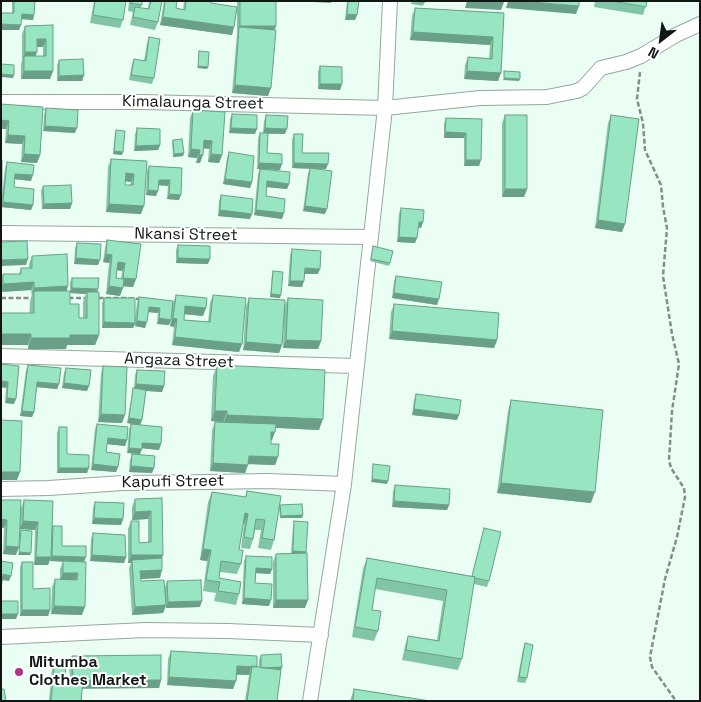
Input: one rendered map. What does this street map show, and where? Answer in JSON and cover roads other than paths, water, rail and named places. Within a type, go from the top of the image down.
[{"type":"street","points":[[310,701],[344,484],[385,108],[390,1]]},
{"type":"street","name":"Kimalaunga Street","points":[[1,102],[143,102],[385,108],[480,98],[547,97],[583,88],[601,68],[641,56],[676,35],[700,24]]},
{"type":"street","name":"Nkansi Street","points":[[1,233],[370,237]]},
{"type":"street","name":"Angaza Street","points":[[1,356],[356,366]]},
{"type":"street","name":"Kapufi Street","points":[[1,489],[162,482],[268,481],[344,484]]},
{"type":"street","points":[[1,636],[145,630],[321,635]]},
{"type":"place","name":"Mitumba Clothes Market","points":[[19,672]]}]
